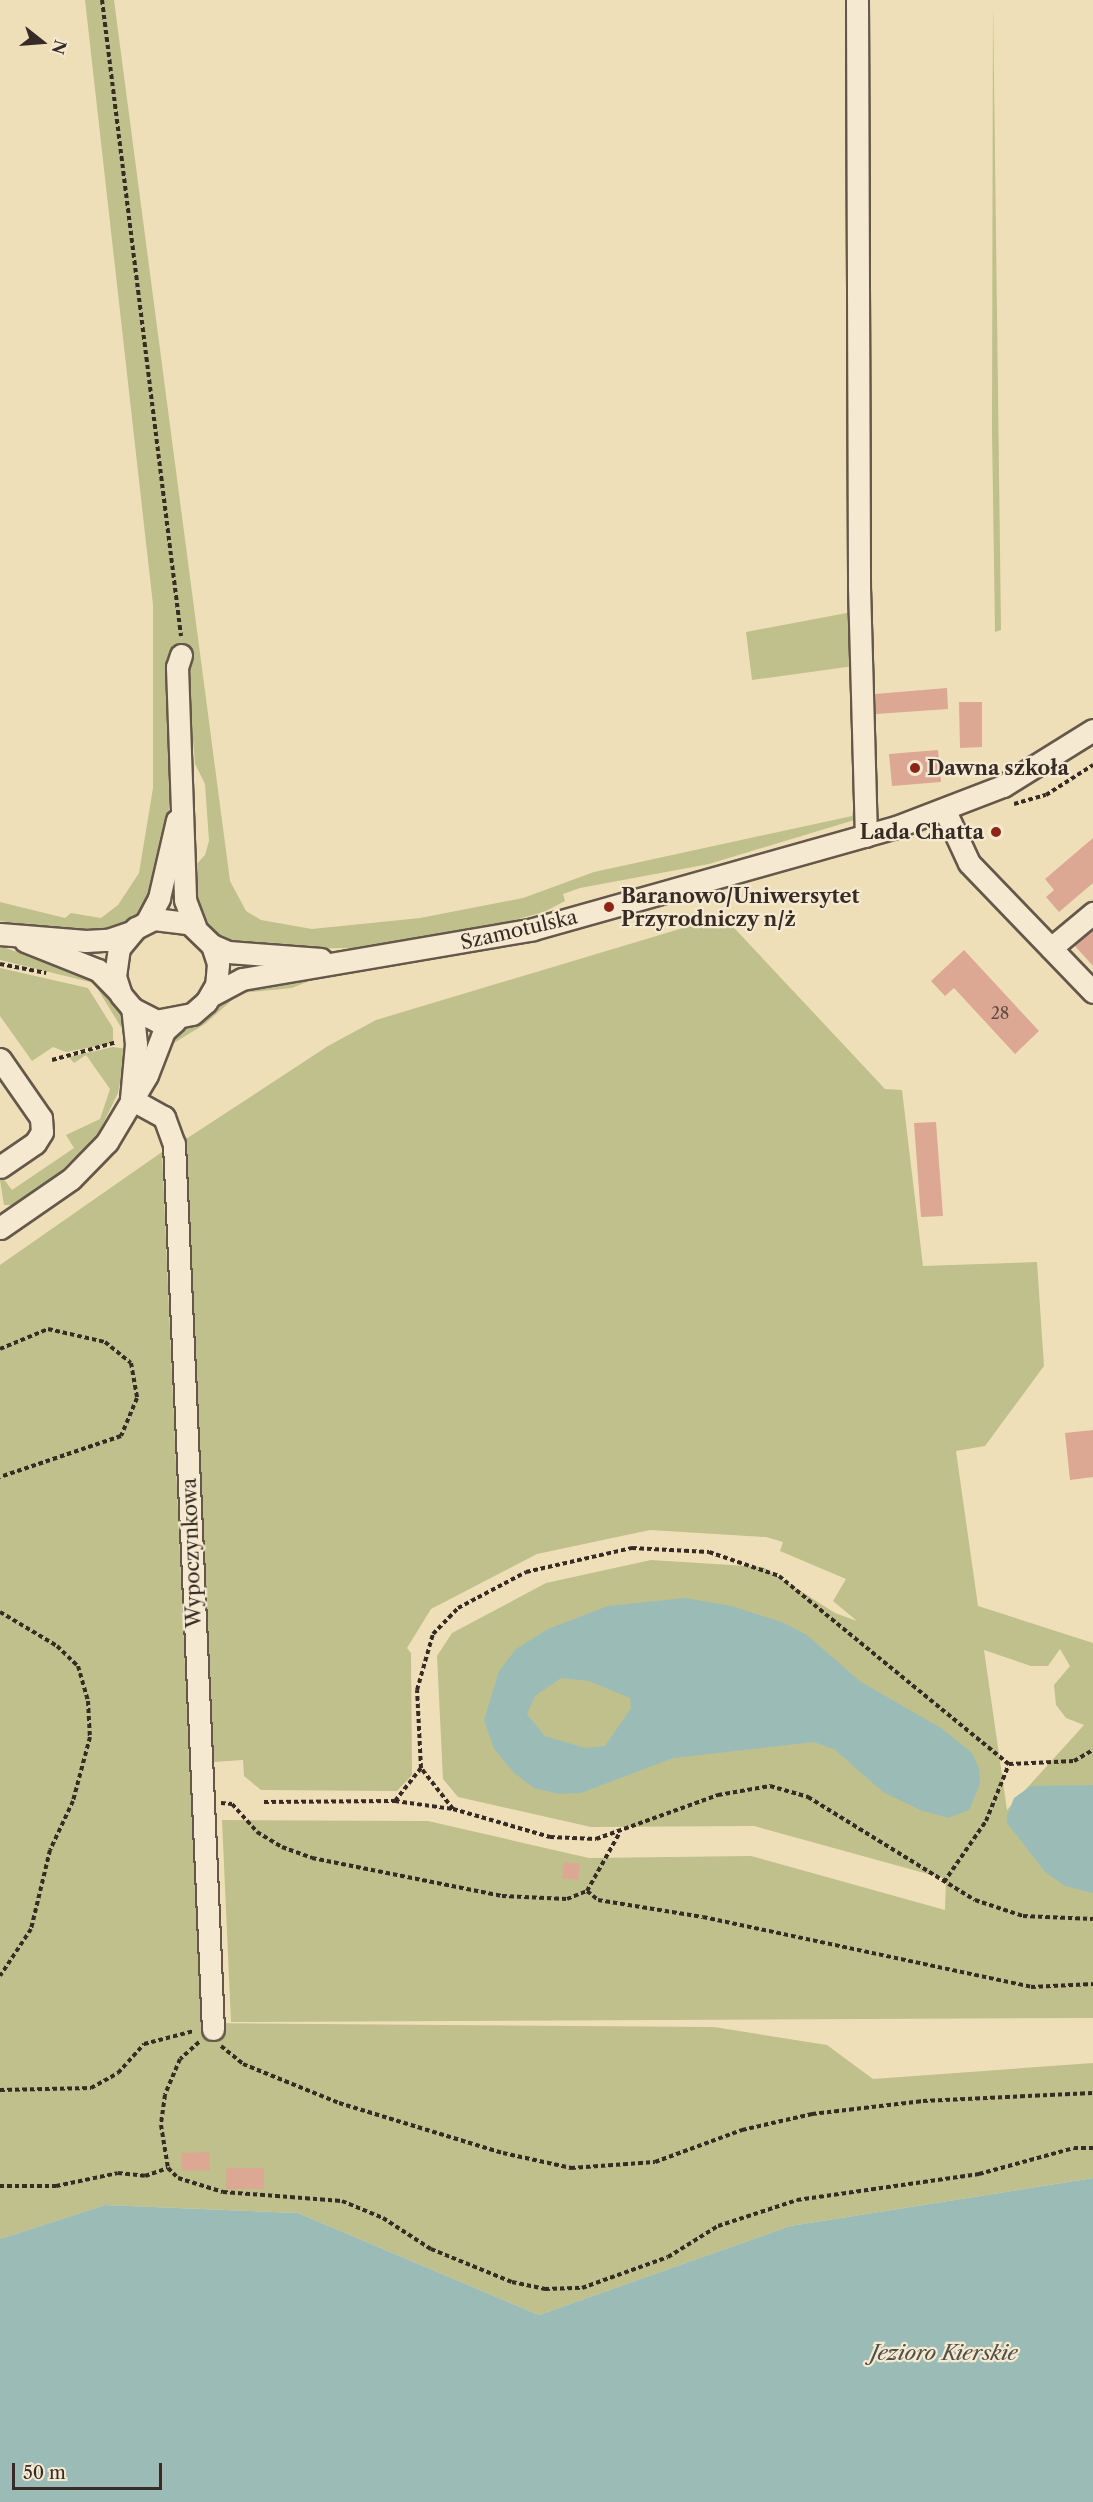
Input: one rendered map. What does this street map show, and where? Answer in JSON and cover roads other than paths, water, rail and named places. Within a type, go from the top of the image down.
[{"type":"street","points":[[857,0],[859,587],[866,836]]},
{"type":"street","points":[[0,1228],[88,1164],[147,1076],[164,1031],[176,1021],[200,1009],[212,995],[218,975],[212,945],[195,926],[184,900],[180,811],[182,753],[177,667],[181,655]]},
{"type":"street","name":"Szamotulska","points":[[212,995],[232,981],[342,960],[533,929],[866,836],[945,810],[1019,778],[1093,730]]},
{"type":"street","points":[[945,810],[964,858],[1093,992]]},
{"type":"street","points":[[131,1099],[136,1044],[126,1002],[115,976],[116,957],[159,898],[180,811]]},
{"type":"street","points":[[1051,948],[1093,913]]},
{"type":"street","points":[[7,935],[108,940],[139,927],[175,918],[195,926]]},
{"type":"street","points":[[7,935],[98,970],[126,1002],[157,1021],[176,1021]]},
{"type":"street","name":"Szamotulska","points":[[212,945],[250,956],[342,960]]},
{"type":"street","points":[[0,1059],[41,1118],[42,1132],[35,1143],[0,1167]]},
{"type":"street","name":"Wypoczynkowa","points":[[131,1099],[164,1117],[174,1144],[213,2029]]},
{"type":"water","points":[[685,1598],[732,1606],[784,1623],[807,1635],[861,1682],[941,1728],[972,1753],[979,1768],[980,1784],[969,1810],[948,1818],[920,1810],[883,1792],[835,1750],[814,1742],[673,1758],[581,1793],[558,1794],[534,1788],[514,1773],[494,1749],[484,1720],[499,1671],[516,1649],[548,1629],[608,1606]],"holes":[[[561,1678],[589,1681],[630,1698],[631,1708],[605,1746],[585,1748],[545,1736],[527,1714],[535,1696]]]},
{"type":"water","points":[[1093,1785],[1093,1893],[1065,1886],[1045,1872],[1007,1823],[1007,1816],[1014,1798],[1031,1786]]},
{"type":"water","name":"Jezioro Kierskie","points":[[1093,2178],[1093,2502],[0,2502],[0,2239],[105,2205],[298,2213],[539,2315],[790,2226]]},
{"type":"place","name":"Dawna szkoła","points":[[915,768]]},
{"type":"place","name":"Lada Chatta","points":[[996,832]]},
{"type":"place","name":"Baranowo/Uniwersytet Przyrodniczy n/ż","points":[[609,907]]}]
